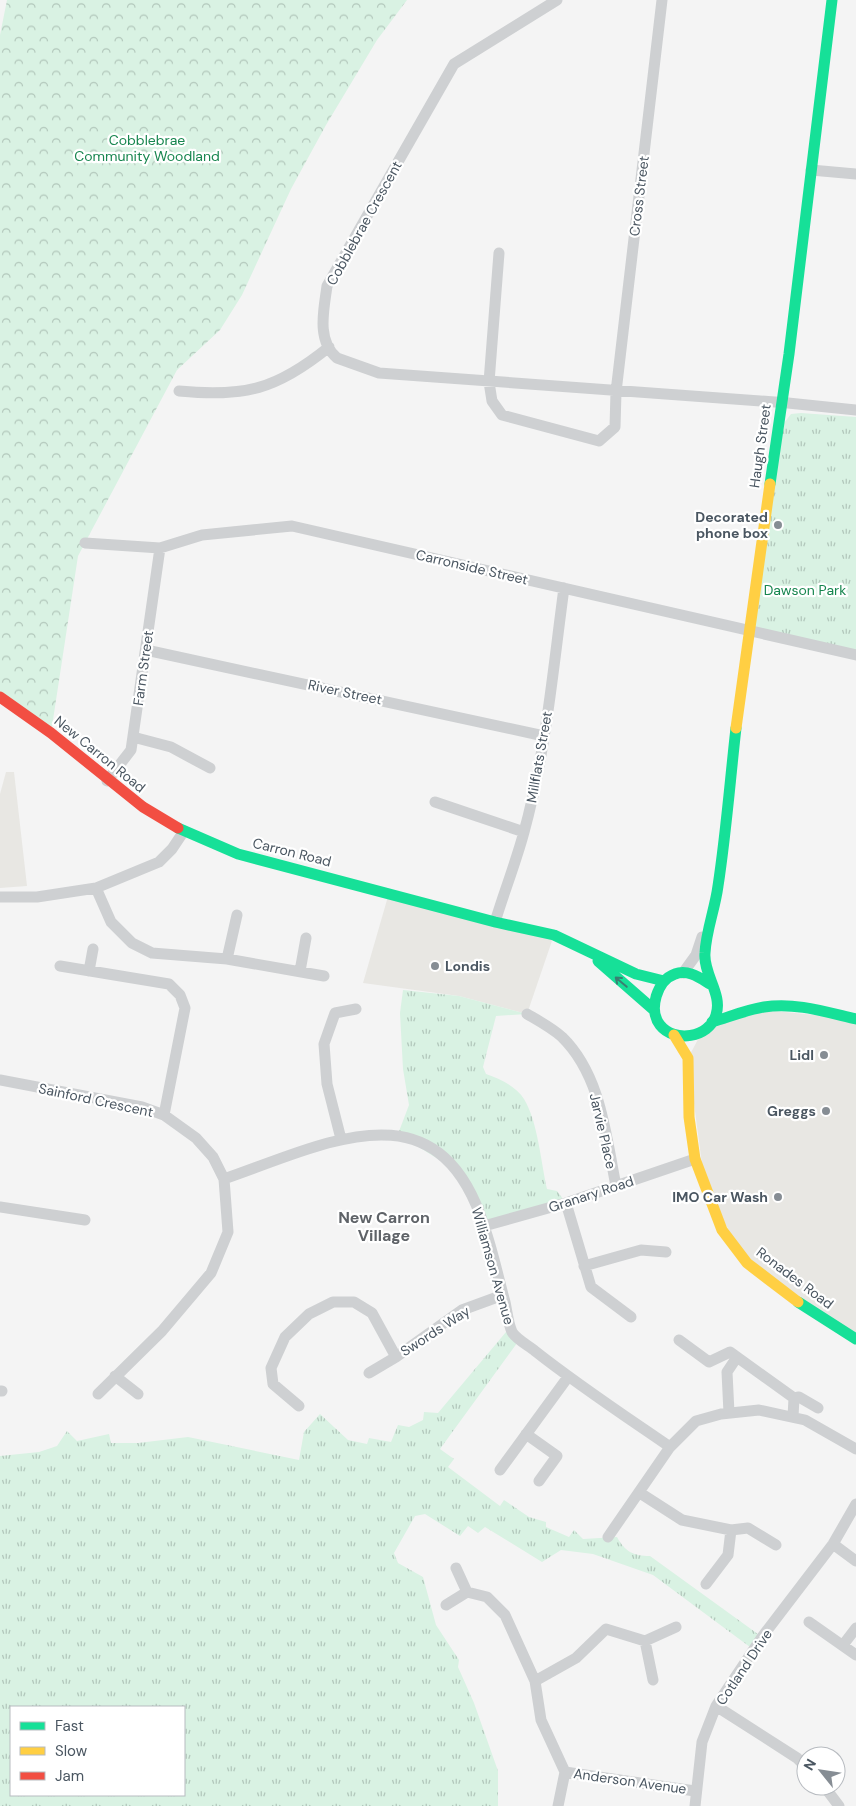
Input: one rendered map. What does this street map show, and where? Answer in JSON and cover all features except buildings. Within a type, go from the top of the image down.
[{"type":"main road","name":"Haugh Street","points":[[710,984],[704,959],[717,896],[748,629],[782,403],[832,0]]},
{"type":"main road","name":"New Carron Road","points":[[0,697],[51,733],[107,781],[143,807],[184,831]]},
{"type":"main road","name":"Carron Road","points":[[184,831],[238,854],[495,922],[554,935],[636,974],[664,981]]},
{"type":"main road","name":"Carron Road","points":[[591,952],[606,970],[654,1010]]},
{"type":"main road","points":[[702,1032],[688,1037],[674,1035],[664,1029],[657,1020],[654,1010],[655,994],[664,981],[683,973],[693,973],[710,984],[717,1003],[712,1022]]},
{"type":"main road","points":[[717,1003],[753,1008]]},
{"type":"main road","points":[[688,1058],[702,1032],[712,1022],[753,1008],[777,1005],[818,1009],[856,1019]]},
{"type":"main road","points":[[674,1035],[688,1058]]},
{"type":"main road","name":"Ronades Road","points":[[688,1058],[689,1117],[696,1159],[722,1230],[747,1263],[789,1296],[856,1339]]},
{"type":"street","name":"Cobblebrae Crescent","points":[[329,347],[322,324],[327,286],[454,64],[557,0]]},
{"type":"street","name":"Cross Street","points":[[489,382],[492,401],[502,415],[599,441],[615,427],[616,392],[662,0]]},
{"type":"street","points":[[811,170],[856,174]]},
{"type":"street","points":[[489,382],[499,253]]},
{"type":"street","points":[[179,391],[207,394],[253,391],[304,368],[329,347],[336,358],[379,373],[856,410]]},
{"type":"street","name":"Carronside Street","points":[[85,543],[160,548],[202,535],[292,526],[856,654]]},
{"type":"street","name":"Farm Street","points":[[107,781],[131,750],[160,548]]},
{"type":"street","name":"Millflats Street","points":[[495,922],[524,832],[544,736],[564,588]]},
{"type":"street","name":"River Street","points":[[146,650],[544,736]]},
{"type":"street","points":[[133,737],[171,747],[210,768]]},
{"type":"street","points":[[435,802],[524,832]]},
{"type":"street","points":[[0,897],[36,896],[96,888],[159,862],[172,849],[184,831]]},
{"type":"street","points":[[96,888],[111,922],[132,943],[152,953],[227,959],[324,976]]},
{"type":"street","name":"Haugh Street","points":[[683,973],[696,955],[717,896]]},
{"type":"street","points":[[227,959],[236,915]]},
{"type":"street","points":[[300,971],[306,938]]},
{"type":"street","points":[[89,971],[93,949]]},
{"type":"street","points":[[60,966],[168,984],[180,995],[185,1008],[164,1115]]},
{"type":"street","points":[[340,1139],[328,1084],[324,1044],[335,1013],[356,1009]]},
{"type":"street","name":"Jarvie Place","points":[[527,1014],[562,1037],[576,1053],[592,1083],[600,1107],[616,1186]]},
{"type":"street","name":"Sainford Crescent","points":[[0,1080],[142,1108],[164,1115],[196,1138],[213,1157],[224,1179],[228,1232],[211,1273],[162,1331],[98,1394]]},
{"type":"street","name":"Williamson Avenue","points":[[224,1179],[340,1139],[368,1134],[398,1134],[438,1152],[457,1171],[471,1191],[484,1226],[512,1333],[568,1377],[670,1448]]},
{"type":"street","name":"Granary Road","points":[[484,1226],[566,1204],[696,1159]]},
{"type":"street","points":[[566,1204],[591,1287],[631,1317]]},
{"type":"street","points":[[0,1207],[85,1220]]},
{"type":"street","points":[[584,1266],[641,1250],[666,1252]]},
{"type":"street","name":"Swords Way","points":[[369,1373],[396,1357],[462,1310],[503,1295]]},
{"type":"street","points":[[299,1406],[273,1384],[271,1368],[285,1337],[309,1314],[333,1302],[354,1302],[372,1313],[396,1357]]},
{"type":"street","points":[[679,1340],[709,1362],[730,1352],[794,1398],[799,1398],[818,1408]]},
{"type":"street","points":[[729,1413],[727,1372],[737,1357]]},
{"type":"street","points":[[115,1376],[138,1394]]},
{"type":"street","points":[[500,1470],[568,1377]]},
{"type":"street","points":[[792,1418],[794,1398]]},
{"type":"street","points":[[608,1537],[670,1448],[696,1421],[729,1413],[758,1410],[805,1420],[856,1449]]},
{"type":"street","points":[[526,1434],[557,1456],[539,1481]]},
{"type":"street","points":[[640,1493],[682,1520],[731,1530],[748,1528],[776,1545]]},
{"type":"street","name":"Cotland Drive","points":[[695,1806],[695,1790],[702,1742],[716,1706],[762,1637],[833,1544],[856,1504]]},
{"type":"street","points":[[706,1584],[728,1555],[731,1530]]},
{"type":"street","points":[[833,1544],[856,1561]]},
{"type":"street","points":[[456,1568],[467,1592]]},
{"type":"street","points":[[446,1605],[467,1592],[487,1597],[506,1615],[535,1681],[541,1720],[565,1772],[558,1806]]},
{"type":"street","points":[[809,1622],[856,1655]]},
{"type":"street","points":[[535,1681],[576,1658],[606,1629],[644,1642],[676,1628]]},
{"type":"street","points":[[843,1645],[856,1628]]},
{"type":"street","points":[[644,1642],[653,1680]]},
{"type":"street","points":[[716,1706],[796,1757]]},
{"type":"street","name":"Anderson Avenue","points":[[565,1772],[695,1790]]},
{"type":"shaded area","points":[[6,772],[14,772],[27,886],[0,888],[0,794]]},
{"type":"shaded area","points":[[389,893],[554,935],[527,1014],[459,996],[363,983]]},
{"type":"shaded area","points":[[753,1009],[856,1019],[856,1339],[747,1263],[705,1187],[688,1058],[702,1032]]},
{"type":"green space","name":"Cobblebrae Community Woodland","points":[[7,0],[407,0],[377,40],[326,125],[291,189],[242,295],[220,330],[177,370],[78,556],[51,733],[0,697],[0,35]]},
{"type":"green space","name":"Dawson Park","points":[[791,414],[856,417],[856,655],[748,629],[784,423]]},
{"type":"green space","points":[[403,990],[459,996],[527,1014],[496,1016],[483,1067],[486,1074],[502,1081],[521,1094],[533,1119],[547,1189],[557,1191],[566,1203],[484,1226],[457,1171],[398,1134],[409,1105],[403,1069],[400,1013]]},
{"type":"green space","points":[[511,1326],[520,1339],[440,1449],[454,1459],[448,1467],[500,1506],[504,1500],[529,1517],[546,1522],[546,1527],[569,1537],[574,1530],[583,1539],[617,1537],[630,1552],[650,1556],[762,1637],[754,1650],[653,1575],[593,1554],[561,1550],[542,1562],[485,1527],[478,1533],[468,1526],[460,1536],[425,1514],[415,1516],[394,1553],[398,1563],[423,1577],[436,1625],[459,1660],[458,1667],[474,1703],[498,1771],[498,1806],[0,1806],[0,1456],[39,1452],[57,1446],[67,1431],[77,1441],[109,1434],[111,1443],[138,1443],[188,1437],[299,1460],[304,1432],[320,1414],[348,1440],[367,1444],[369,1438],[391,1442],[398,1425],[409,1427],[423,1420],[424,1412],[438,1413]]},
{"type":"traffic: fast","points":[[770,484],[789,354],[832,0]]},
{"type":"traffic: fast","points":[[710,984],[694,975],[685,973],[669,977],[663,982],[656,996],[655,1012],[656,1019],[660,1025],[666,1031],[674,1034],[682,1036],[691,1035],[706,1029],[716,1015],[717,999],[707,969],[705,953],[721,866],[736,728]]},
{"type":"traffic: fast","points":[[178,828],[238,854],[495,922],[554,935],[636,974],[664,981]]},
{"type":"traffic: fast","points":[[598,961],[654,1010]]},
{"type":"traffic: fast","points":[[712,1022],[751,1010],[776,1006],[799,1007],[856,1019]]},
{"type":"traffic: fast","points":[[798,1302],[856,1339]]},
{"type":"traffic: slow","points":[[736,728],[770,484]]},
{"type":"traffic: slow","points":[[674,1035],[688,1058],[689,1117],[695,1159],[722,1230],[747,1263],[798,1302]]},
{"type":"traffic: jam","points":[[0,697],[51,733],[143,807],[178,828]]},
{"type":"place","name":"Decorated phone box","points":[[778,525]]},
{"type":"place","name":"Londis","points":[[435,966]]},
{"type":"place","name":"Lidl","points":[[824,1055]]},
{"type":"place","name":"Greggs","points":[[826,1111]]},
{"type":"place","name":"IMO Car Wash","points":[[778,1197]]},
{"type":"district","name":"New Carron Village","points":[[384,1226]]}]
